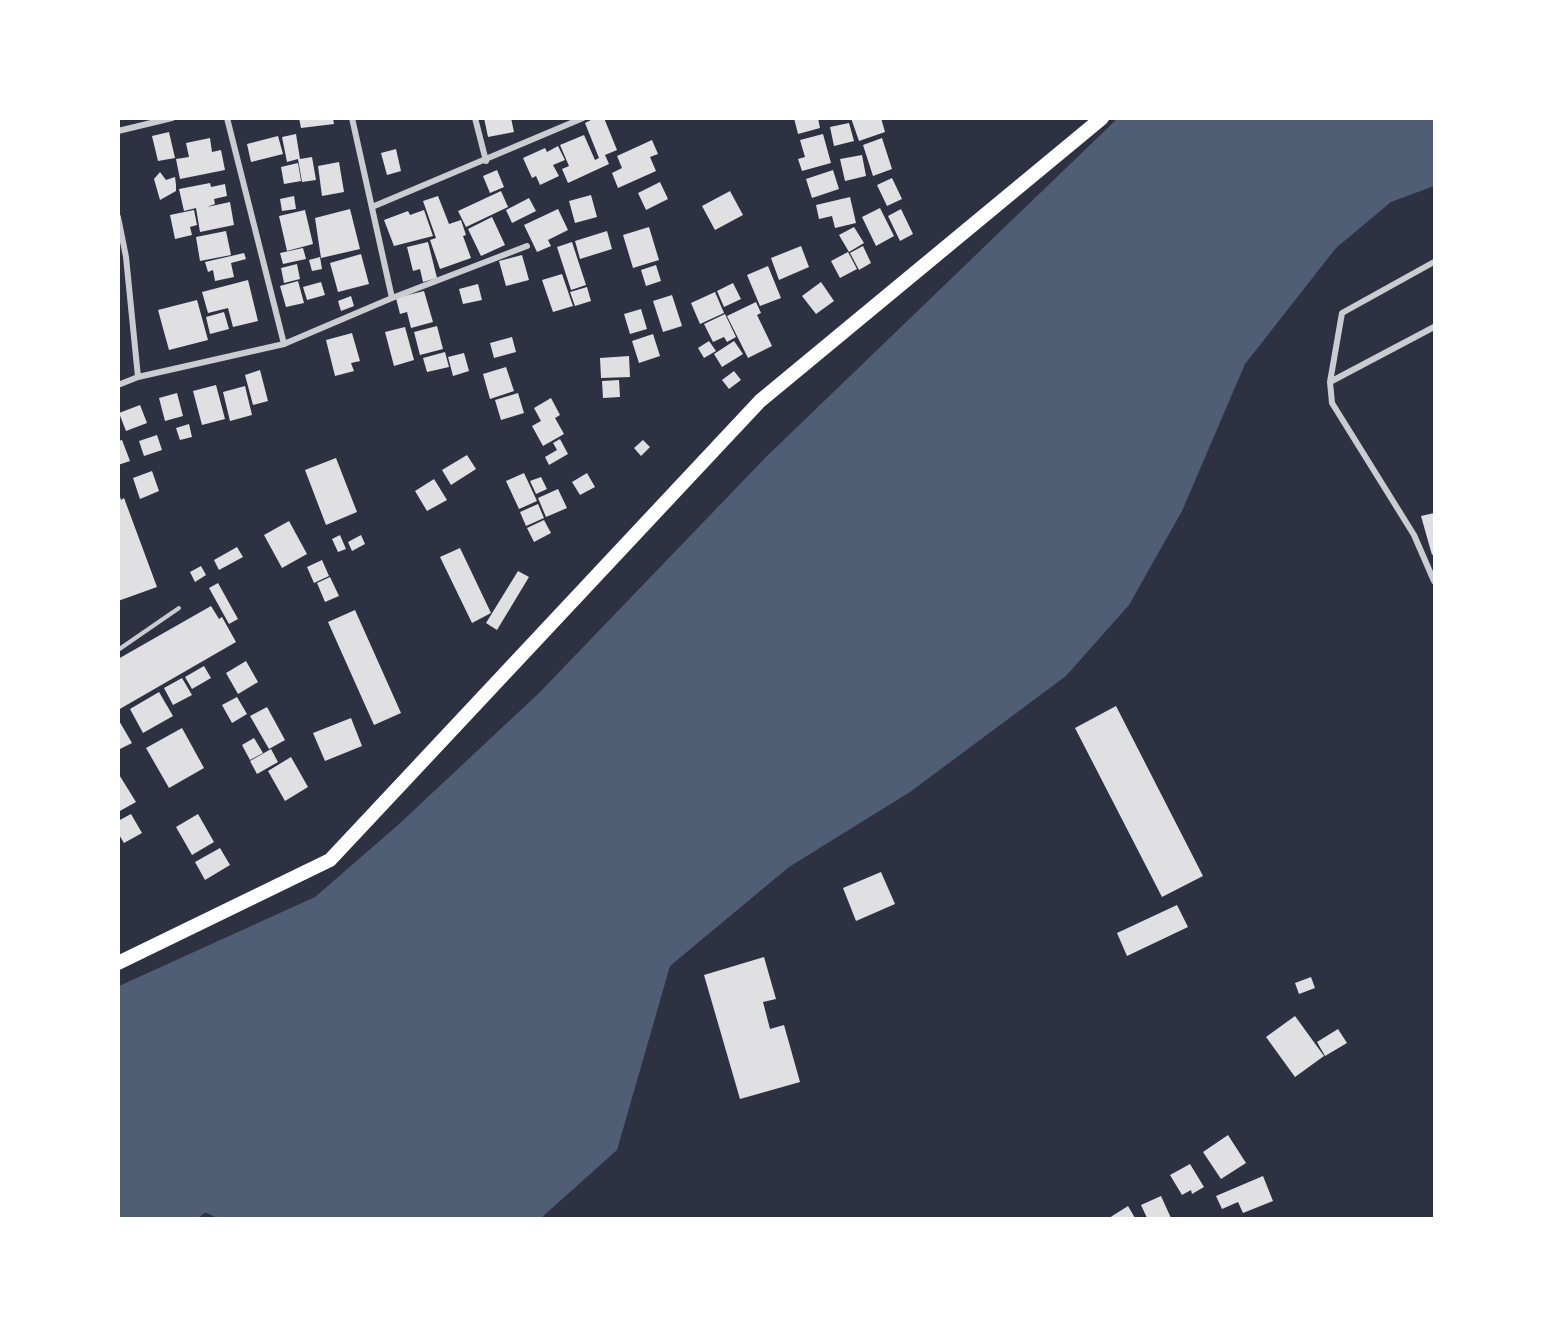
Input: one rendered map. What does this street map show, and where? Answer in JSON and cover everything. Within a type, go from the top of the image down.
[{"type":"main road","points":[[118,963],[330,860],[760,401],[1102,118]]},
{"type":"street","points":[[118,131],[172,118]]},
{"type":"street","points":[[226,118],[284,344]]},
{"type":"street","points":[[352,118],[392,298]]},
{"type":"street","points":[[476,118],[486,161]]},
{"type":"street","points":[[372,207],[584,118]]},
{"type":"street","points":[[118,217],[126,256],[138,377]]},
{"type":"street","points":[[118,385],[138,377],[284,344],[392,298],[527,246]]},
{"type":"street","points":[[1434,262],[1342,314],[1330,382],[1332,403],[1414,535],[1434,580]]},
{"type":"street","points":[[1330,382],[1434,327]]},
{"type":"lane","points":[[118,650],[179,608]]},
{"type":"water","points":[[1118,118],[1434,119],[1434,186],[1391,202],[1336,248],[1245,364],[1182,511],[1129,605],[1066,676],[910,792],[789,867],[670,966],[617,1150],[541,1218],[217,1218],[173,1197],[158,1218],[119,1218],[119,986],[315,897],[398,825],[539,693],[766,457]]},
{"type":"building","points":[[299,118],[333,118],[334,124],[301,128]]},
{"type":"building","points":[[484,118],[511,118],[514,132],[488,137]]},
{"type":"building","points":[[595,118],[604,118],[617,150],[605,155],[609,164],[568,183],[562,169],[569,166],[560,145],[584,135],[595,160],[599,158],[585,123]]},
{"type":"building","points":[[794,118],[818,118],[820,128],[798,134]]},
{"type":"building","points":[[851,118],[881,118],[885,132],[859,141]]},
{"type":"building","points":[[849,123],[854,141],[834,146],[830,127]]},
{"type":"building","points":[[169,132],[175,158],[158,161],[152,136]]},
{"type":"building","points":[[296,134],[300,159],[312,157],[316,180],[302,182],[298,159],[287,162],[282,137]]},
{"type":"building","points":[[823,134],[831,163],[802,171],[798,159],[805,157],[800,140]]},
{"type":"building","points":[[278,136],[283,154],[251,162],[247,144]]},
{"type":"building","points":[[210,138],[212,152],[221,150],[225,170],[180,179],[176,159],[189,157],[186,143]]},
{"type":"building","points":[[882,138],[892,169],[873,176],[863,145]]},
{"type":"building","points":[[652,140],[658,154],[650,157],[656,171],[618,188],[612,173],[622,168],[617,156]]},
{"type":"building","points":[[558,146],[565,160],[553,165],[559,176],[540,185],[536,176],[532,178],[523,158],[545,148],[547,152]]},
{"type":"building","points":[[396,149],[401,171],[387,175],[381,153]]},
{"type":"building","points":[[862,155],[866,176],[845,181],[840,159]]},
{"type":"building","points":[[339,162],[344,192],[322,196],[318,166]]},
{"type":"building","points":[[298,163],[301,181],[284,184],[281,167]]},
{"type":"building","points":[[497,170],[504,187],[490,193],[483,176]]},
{"type":"building","points":[[833,170],[839,189],[812,198],[806,179]]},
{"type":"building","points":[[160,172],[166,180],[175,177],[176,191],[160,200],[154,179]]},
{"type":"building","points":[[892,178],[902,199],[887,206],[877,185]]},
{"type":"building","points":[[660,182],[668,199],[646,210],[638,193]]},
{"type":"building","points":[[210,183],[211,187],[225,184],[227,196],[214,199],[215,204],[207,207],[230,202],[234,225],[200,232],[196,208],[184,211],[179,189]]},
{"type":"building","points":[[501,191],[508,207],[466,227],[458,211]]},
{"type":"building","points":[[730,191],[743,215],[715,230],[702,206]]},
{"type":"building","points":[[591,195],[597,217],[575,223],[569,201]]},
{"type":"building","points":[[294,196],[296,209],[282,211],[280,199]]},
{"type":"building","points":[[438,196],[449,224],[461,220],[466,235],[463,236],[471,258],[440,269],[430,240],[436,238],[423,201]]},
{"type":"building","points":[[850,197],[856,223],[835,228],[832,216],[819,219],[816,205]]},
{"type":"building","points":[[529,198],[536,211],[512,223],[506,210]]},
{"type":"building","points":[[880,208],[894,236],[876,246],[862,217]]},
{"type":"building","points":[[350,209],[360,249],[321,258],[315,218]]},
{"type":"building","points":[[558,209],[568,230],[548,240],[551,246],[537,252],[524,225]]},
{"type":"building","points":[[901,209],[913,234],[900,241],[888,216]]},
{"type":"building","points":[[194,210],[197,225],[190,227],[192,235],[175,239],[170,215]]},
{"type":"building","points":[[305,210],[313,244],[287,251],[279,216]]},
{"type":"building","points":[[424,210],[433,236],[394,246],[384,220],[408,211],[410,215]]},
{"type":"building","points":[[492,217],[505,245],[481,256],[468,229]]},
{"type":"building","points":[[649,227],[659,260],[633,268],[623,235]]},
{"type":"building","points":[[854,227],[864,243],[849,252],[839,235]]},
{"type":"building","points":[[226,231],[231,255],[200,261],[196,237]]},
{"type":"building","points":[[607,231],[612,249],[580,259],[575,241]]},
{"type":"building","points":[[428,242],[437,278],[423,282],[420,269],[413,271],[407,247]]},
{"type":"building","points":[[572,242],[586,285],[571,290],[557,247]]},
{"type":"building","points":[[801,246],[809,267],[779,280],[771,258]]},
{"type":"building","points":[[863,246],[871,263],[859,270],[850,253]]},
{"type":"building","points":[[303,248],[306,259],[283,264],[280,253]]},
{"type":"building","points":[[848,252],[857,269],[840,278],[831,261]]},
{"type":"building","points":[[244,253],[246,259],[231,263],[234,277],[215,281],[213,270],[208,272],[205,262]]},
{"type":"building","points":[[361,254],[369,284],[338,292],[330,263]]},
{"type":"building","points":[[522,255],[529,280],[506,286],[499,261]]},
{"type":"building","points":[[320,257],[322,269],[312,271],[309,260]]},
{"type":"building","points":[[297,264],[300,279],[284,283],[281,268]]},
{"type":"building","points":[[656,265],[661,281],[646,286],[641,270]]},
{"type":"building","points":[[768,266],[781,298],[760,306],[747,275]]},
{"type":"building","points":[[562,274],[573,306],[553,312],[542,280]]},
{"type":"building","points":[[248,280],[258,321],[233,327],[228,308],[208,313],[202,292]]},
{"type":"building","points":[[298,281],[304,303],[286,307],[280,286]]},
{"type":"building","points":[[321,282],[325,295],[307,300],[303,287]]},
{"type":"building","points":[[821,282],[834,301],[816,314],[802,296]]},
{"type":"building","points":[[733,283],[741,299],[724,307],[717,291]]},
{"type":"building","points":[[478,284],[482,300],[463,304],[459,289]]},
{"type":"building","points":[[587,287],[591,301],[575,306],[570,292]]},
{"type":"building","points":[[424,291],[433,322],[411,328],[407,312],[400,314],[396,298]]},
{"type":"building","points":[[715,292],[724,313],[700,324],[691,303]]},
{"type":"building","points":[[672,295],[682,326],[663,332],[653,301]]},
{"type":"building","points":[[351,296],[354,306],[341,311],[338,301]]},
{"type":"building","points":[[197,300],[208,340],[169,350],[158,310]]},
{"type":"building","points":[[756,302],[761,313],[757,315],[772,346],[748,358],[727,316]]},
{"type":"building","points":[[641,309],[647,329],[630,334],[624,314]]},
{"type":"building","points":[[224,312],[229,329],[210,334],[206,317]]},
{"type":"building","points":[[725,314],[736,337],[727,342],[724,337],[713,342],[704,324]]},
{"type":"building","points":[[437,326],[443,349],[420,355],[414,332]]},
{"type":"building","points":[[405,327],[414,360],[394,366],[385,332]]},
{"type":"building","points":[[352,333],[360,361],[351,363],[354,371],[335,376],[326,340]]},
{"type":"building","points":[[653,334],[660,356],[639,363],[632,341]]},
{"type":"building","points":[[512,337],[516,352],[494,358],[490,343]]},
{"type":"building","points":[[709,341],[716,351],[704,358],[698,348]]},
{"type":"building","points":[[734,341],[743,354],[722,367],[714,354]]},
{"type":"building","points":[[445,352],[449,367],[427,372],[423,358]]},
{"type":"building","points":[[464,353],[469,371],[453,376],[448,357]]},
{"type":"building","points":[[629,356],[630,377],[601,378],[600,358]]},
{"type":"building","points":[[506,367],[514,391],[490,399],[483,374]]},
{"type":"building","points":[[260,370],[268,401],[253,405],[245,375]]},
{"type":"building","points":[[734,371],[741,380],[729,389],[722,380]]},
{"type":"building","points":[[619,380],[620,397],[603,398],[602,381]]},
{"type":"building","points":[[216,385],[225,419],[202,425],[193,391]]},
{"type":"building","points":[[245,386],[252,415],[230,421],[223,392]]},
{"type":"building","points":[[177,393],[183,416],[165,421],[159,398]]},
{"type":"building","points":[[518,393],[524,413],[501,420],[495,400]]},
{"type":"building","points":[[551,398],[560,415],[555,418],[564,434],[543,446],[532,426],[541,421],[534,408]]},
{"type":"building","points":[[140,405],[147,423],[126,431],[119,413]]},
{"type":"building","points":[[189,424],[192,437],[180,440],[176,428]]},
{"type":"building","points":[[157,435],[162,450],[144,456],[139,441]]},
{"type":"building","points":[[560,439],[568,454],[549,465],[545,457],[557,450],[553,443]]},
{"type":"building","points":[[122,440],[130,461],[118,465],[118,441]]},
{"type":"building","points":[[643,440],[650,447],[641,456],[634,448]]},
{"type":"building","points":[[467,455],[476,469],[451,485],[442,470]]},
{"type":"building","points":[[336,458],[357,512],[326,525],[305,470]]},
{"type":"building","points":[[152,471],[159,491],[140,499],[133,478]]},
{"type":"building","points":[[524,473],[537,501],[519,509],[506,481]]},
{"type":"building","points":[[587,473],[595,487],[580,495],[572,482]]},
{"type":"building","points":[[541,477],[547,489],[536,494],[530,481]]},
{"type":"building","points":[[434,479],[447,500],[427,511],[415,491]]},
{"type":"building","points":[[558,489],[567,508],[546,517],[538,498]]},
{"type":"building","points":[[119,493],[121,500],[124,498],[157,587],[118,601]]},
{"type":"building","points":[[538,504],[544,518],[526,526],[520,512]]},
{"type":"building","points":[[1434,513],[1434,554],[1432,555],[1421,516]]},
{"type":"building","points":[[544,520],[551,533],[534,542],[527,528]]},
{"type":"building","points":[[289,521],[307,554],[282,568],[264,535]]},
{"type":"building","points":[[340,535],[346,549],[338,552],[332,539]]},
{"type":"building","points":[[361,535],[365,544],[352,551],[348,542]]},
{"type":"building","points":[[237,547],[243,557],[219,570],[214,560]]},
{"type":"building","points":[[460,548],[491,613],[472,623],[440,557]]},
{"type":"building","points":[[322,560],[329,576],[314,583],[307,567]]},
{"type":"building","points":[[201,566],[206,575],[195,582],[190,572]]},
{"type":"building","points":[[518,571],[529,577],[497,630],[486,623]]},
{"type":"building","points":[[330,577],[339,596],[325,602],[317,583]]},
{"type":"building","points":[[218,583],[238,619],[229,624],[209,588]]},
{"type":"building","points":[[211,606],[219,619],[222,617],[236,642],[118,710],[118,659]]},
{"type":"building","points":[[355,610],[401,713],[374,725],[328,622]]},
{"type":"building","points":[[246,661],[258,682],[238,694],[226,673]]},
{"type":"building","points":[[204,666],[211,678],[192,689],[185,677]]},
{"type":"building","points":[[182,678],[192,695],[173,705],[164,688]]},
{"type":"building","points":[[159,692],[173,716],[143,733],[130,709]]},
{"type":"building","points":[[237,697],[247,714],[232,723],[222,705]]},
{"type":"building","points":[[1116,706],[1203,876],[1162,897],[1075,728]]},
{"type":"building","points":[[267,707],[285,740],[269,749],[250,716]]},
{"type":"building","points":[[351,718],[362,746],[325,761],[313,733]]},
{"type":"building","points":[[118,719],[132,743],[118,750]]},
{"type":"building","points":[[182,728],[204,768],[169,788],[146,748]]},
{"type":"building","points":[[254,738],[263,753],[250,760],[242,745]]},
{"type":"building","points":[[271,749],[278,762],[257,774],[250,761]]},
{"type":"building","points":[[291,757],[308,787],[285,801],[268,771]]},
{"type":"building","points":[[118,773],[136,802],[118,812]]},
{"type":"building","points":[[131,814],[142,833],[124,843],[118,833],[118,821]]},
{"type":"building","points":[[198,814],[214,842],[192,855],[176,827]]},
{"type":"building","points":[[220,848],[230,865],[205,880],[195,862]]},
{"type":"building","points":[[881,872],[895,904],[856,921],[843,888]]},
{"type":"building","points":[[1177,905],[1188,927],[1127,956],[1117,933]]},
{"type":"building","points":[[764,957],[776,999],[763,1002],[770,1029],[784,1025],[800,1082],[740,1099],[704,975]]},
{"type":"building","points":[[1311,977],[1315,988],[1299,994],[1295,983]]},
{"type":"building","points":[[1295,1016],[1324,1056],[1295,1077],[1266,1037]]},
{"type":"building","points":[[1338,1029],[1347,1043],[1325,1056],[1317,1042]]},
{"type":"building","points":[[1228,1135],[1246,1163],[1221,1179],[1203,1152]]},
{"type":"building","points":[[1190,1164],[1204,1187],[1192,1194],[1191,1190],[1182,1195],[1170,1175]]},
{"type":"building","points":[[1263,1176],[1273,1201],[1243,1213],[1238,1202],[1222,1209],[1216,1196]]},
{"type":"building","points":[[1161,1196],[1171,1218],[1147,1218],[1141,1205]]},
{"type":"building","points":[[1128,1206],[1135,1218],[1109,1218]]},
{"type":"waterway","points":[[154,1218],[188,1206],[222,1178]]}]
